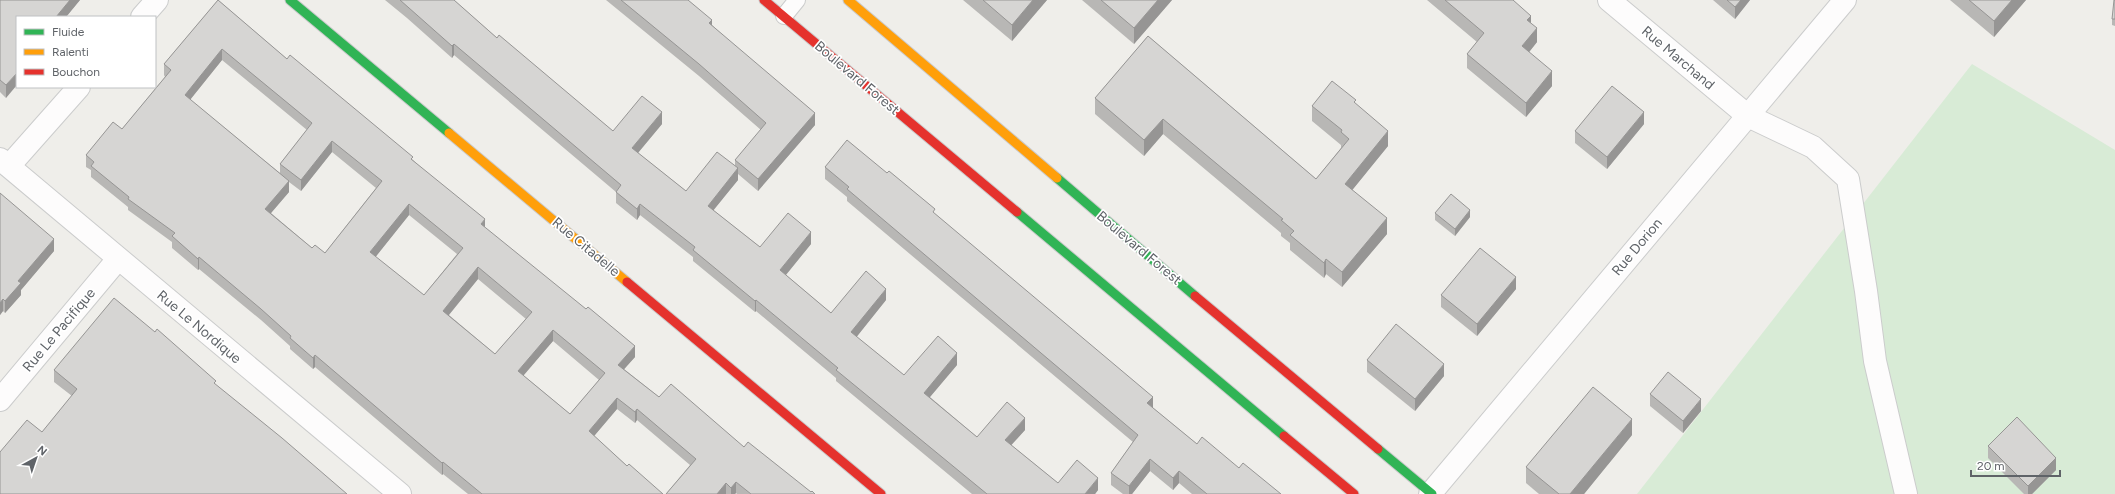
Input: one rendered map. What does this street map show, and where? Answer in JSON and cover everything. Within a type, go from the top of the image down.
[{"type":"street","points":[[143,16],[157,0]]},
{"type":"street","name":"Rue Citadelle","points":[[290,0],[881,494]]},
{"type":"street","name":"Boulevard Forest","points":[[764,0],[1354,494]]},
{"type":"street","name":"Boulevard Forest","points":[[848,0],[1255,347],[1431,494]]},
{"type":"street","name":"Rue Marchand","points":[[1608,0],[1748,116],[1813,147],[1848,178],[1866,292],[1874,360],[1906,494]]},
{"type":"street","name":"Rue Dorion","points":[[1431,494],[1845,0]]},
{"type":"street","points":[[4,163],[78,88]]},
{"type":"street","name":"Rue Le Nordique","points":[[4,163],[400,494]]},
{"type":"street","name":"Rue Le Pacifique","points":[[0,400],[118,259]]},
{"type":"lane","points":[[784,16],[797,0]]},
{"type":"green space","points":[[1972,64],[2115,150],[2115,494],[1637,494]]},
{"type":"building","points":[[0,0],[70,0],[57,16],[16,16],[16,74],[6,85],[0,80]]},
{"type":"building","points":[[218,0],[287,59],[290,55],[413,157],[411,159],[485,219],[481,224],[586,309],[588,307],[635,346],[618,365],[659,397],[671,384],[744,447],[748,442],[815,494],[751,494],[736,482],[731,488],[726,483],[717,494],[666,494],[696,459],[637,409],[635,412],[617,398],[589,431],[627,466],[629,464],[663,494],[482,494],[443,462],[442,463],[315,355],[313,358],[290,338],[291,336],[261,309],[199,257],[198,259],[172,236],[175,233],[128,199],[129,197],[91,166],[94,162],[86,155],[113,122],[122,129],[171,70],[164,64]],"holes":[[[222,49],[312,123],[280,164],[301,180],[332,141],[382,181],[325,253],[315,245],[312,248],[265,209],[289,181],[185,95]],[[409,204],[463,248],[424,295],[370,252]],[[478,267],[532,312],[495,354],[443,311]],[[553,330],[605,373],[570,414],[518,371]]]},
{"type":"building","points":[[400,0],[454,0],[497,38],[499,35],[613,131],[642,96],[662,112],[632,148],[686,191],[717,152],[738,168],[708,206],[760,247],[788,213],[811,232],[780,270],[831,313],[866,271],[886,289],[851,332],[904,375],[938,336],[957,353],[924,393],[977,437],[1007,402],[1025,418],[1005,440],[1058,483],[1077,460],[1098,478],[1085,494],[987,494],[836,370],[838,368],[693,250],[695,247],[640,204],[637,209],[616,192],[621,185],[454,44],[452,46]]},
{"type":"building","points":[[621,0],[688,0],[712,20],[709,23],[815,113],[758,179],[735,160],[766,123],[699,64]]},
{"type":"building","points":[[983,0],[1033,0],[1012,25]]},
{"type":"building","points":[[1101,0],[1158,0],[1134,28]]},
{"type":"building","points":[[1445,0],[1513,0],[1531,16],[1527,20],[1537,28],[1522,46],[1552,71],[1526,103],[1467,54],[1484,33]]},
{"type":"building","points":[[1727,0],[1741,0],[1735,7]]},
{"type":"building","points":[[1969,0],[2012,0],[1994,21]]},
{"type":"building","points":[[2114,0],[2115,19],[2112,19]]},
{"type":"building","points":[[1148,36],[1316,179],[1349,139],[1341,132],[1342,130],[1312,106],[1332,81],[1356,100],[1354,102],[1388,131],[1345,184],[1387,218],[1342,272],[1326,259],[1324,263],[1290,235],[1294,231],[1281,220],[1283,219],[1163,119],[1144,140],[1095,98]]},
{"type":"building","points":[[1612,86],[1644,112],[1607,157],[1575,131]]},
{"type":"building","points":[[847,140],[887,173],[889,171],[935,209],[933,212],[1153,397],[1147,403],[1197,444],[1202,437],[1239,468],[1243,463],[1281,494],[1207,494],[1179,471],[1173,478],[1150,459],[1129,486],[1111,473],[1138,435],[847,189],[849,187],[825,167]]},
{"type":"building","points":[[0,193],[54,239],[18,281],[21,283],[5,301],[3,299],[0,303]]},
{"type":"building","points":[[1451,194],[1470,210],[1455,229],[1435,213]]},
{"type":"building","points":[[1480,248],[1516,277],[1477,324],[1441,295]]},
{"type":"building","points":[[114,298],[155,332],[157,329],[216,381],[214,383],[282,438],[347,494],[0,494],[0,452],[27,420],[42,432],[77,389],[54,370]]},
{"type":"building","points":[[1396,324],[1444,364],[1415,399],[1367,360]]},
{"type":"building","points":[[1668,372],[1701,399],[1683,421],[1650,394]]},
{"type":"building","points":[[1593,387],[1632,419],[1570,494],[1559,494],[1526,467]]},
{"type":"building","points":[[2017,417],[2056,458],[2028,486],[1988,446]]},
{"type":"traffic: fast","points":[[290,0],[449,133]]},
{"type":"traffic: fast","points":[[1057,178],[1195,296]]},
{"type":"traffic: fast","points":[[1017,212],[1284,436]]},
{"type":"traffic: fast","points":[[1378,449],[1432,494]]},
{"type":"traffic: slow","points":[[848,0],[1057,178]]},
{"type":"traffic: slow","points":[[449,133],[627,282]]},
{"type":"traffic: jam","points":[[764,0],[1017,212]]},
{"type":"traffic: jam","points":[[627,282],[881,494]]},
{"type":"traffic: jam","points":[[1195,296],[1378,449]]},
{"type":"traffic: jam","points":[[1284,436],[1354,494]]}]
